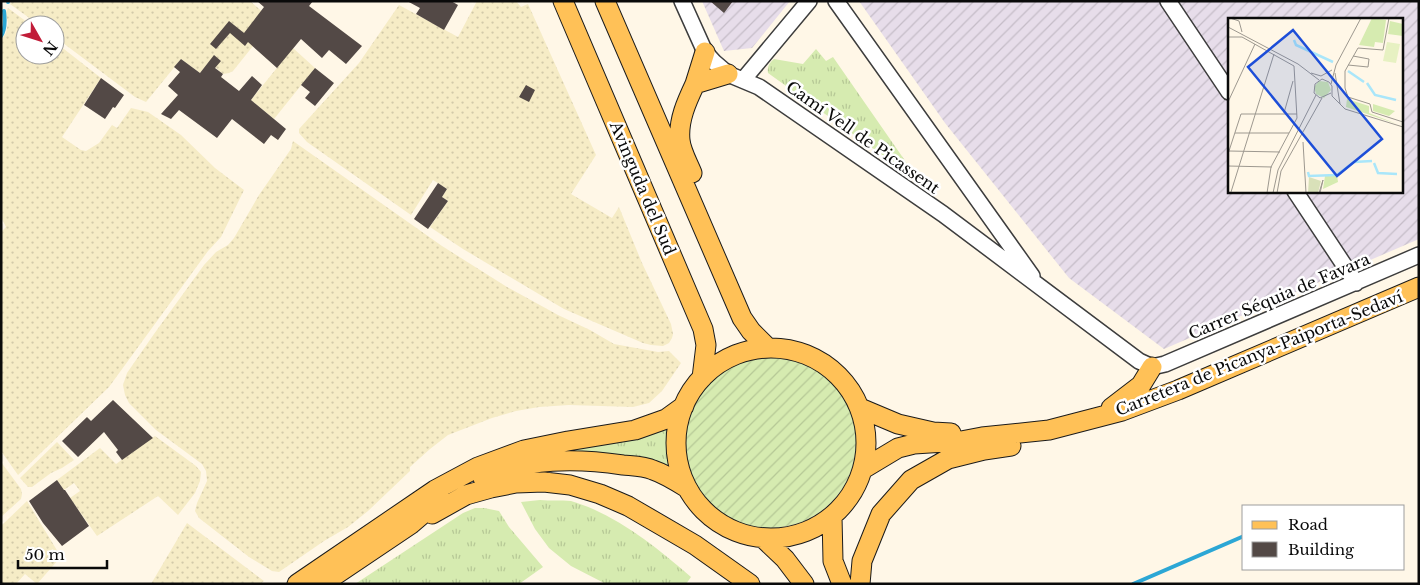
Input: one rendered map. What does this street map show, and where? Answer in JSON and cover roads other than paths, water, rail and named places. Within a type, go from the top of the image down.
[{"type":"main road","name":"Avinguda del Sud","points":[[563,1],[703,328],[706,345],[702,378]]},
{"type":"main road","points":[[605,1],[742,318],[751,331],[768,348]]},
{"type":"main road","points":[[705,52],[681,119],[680,141],[716,238],[724,277]]},
{"type":"main road","points":[[695,84],[735,77]]},
{"type":"main road","name":"Carretera de Picanya-Paiporta-Sedaví","points":[[863,469],[898,448],[914,444],[961,441],[1048,430],[1122,411],[1178,390],[1419,287]]},
{"type":"main road","points":[[768,348],[797,352],[824,364],[845,383],[860,408],[866,438],[863,469],[851,495],[832,516],[811,530],[788,537],[763,538],[732,531],[706,513],[687,488],[678,464],[676,438],[684,406],[702,378],[721,362],[744,352],[768,348]]},
{"type":"main road","points":[[1095,419],[1120,402],[1141,384],[1152,367]]},
{"type":"main road","points":[[297,584],[435,490],[478,467],[524,450],[635,430],[666,419],[684,406]]},
{"type":"main road","name":"Carretera de Picanya-Paiporta-Sedaví","points":[[860,408],[898,424],[932,432],[982,437]]},
{"type":"main road","points":[[860,584],[862,561],[881,514],[911,480],[948,459],[984,450],[1026,443],[1048,430]]},
{"type":"main road","points":[[322,584],[410,524],[432,506],[491,475],[533,464],[575,460],[595,461],[652,469],[687,488]]},
{"type":"main road","points":[[410,524],[466,495],[491,488],[516,483],[544,482],[570,485],[600,494],[628,506],[695,545],[750,584]]},
{"type":"main road","points":[[832,516],[832,561],[842,584]]},
{"type":"main road","points":[[763,538],[785,559],[804,584]]},
{"type":"street","points":[[682,1],[705,52]]},
{"type":"street","points":[[735,77],[809,1]]},
{"type":"street","name":"Camí Vell de Picassent","points":[[836,1],[1040,287]]},
{"type":"street","points":[[1168,1],[1228,91]]},
{"type":"street","name":"Camí Vell de Picassent","points":[[705,52],[714,62],[735,77],[760,87],[944,214],[1139,361],[1152,367]]},
{"type":"street","points":[[1296,192],[1356,283]]},
{"type":"street","points":[[975,237],[986,230],[993,221]]},
{"type":"street","name":"Carrer Séquia de Favara","points":[[1152,367],[1165,364],[1419,255]]},
{"type":"waterway","points":[[1,36],[5,21],[4,11]]},
{"type":"waterway","points":[[1133,584],[1242,537]]}]
